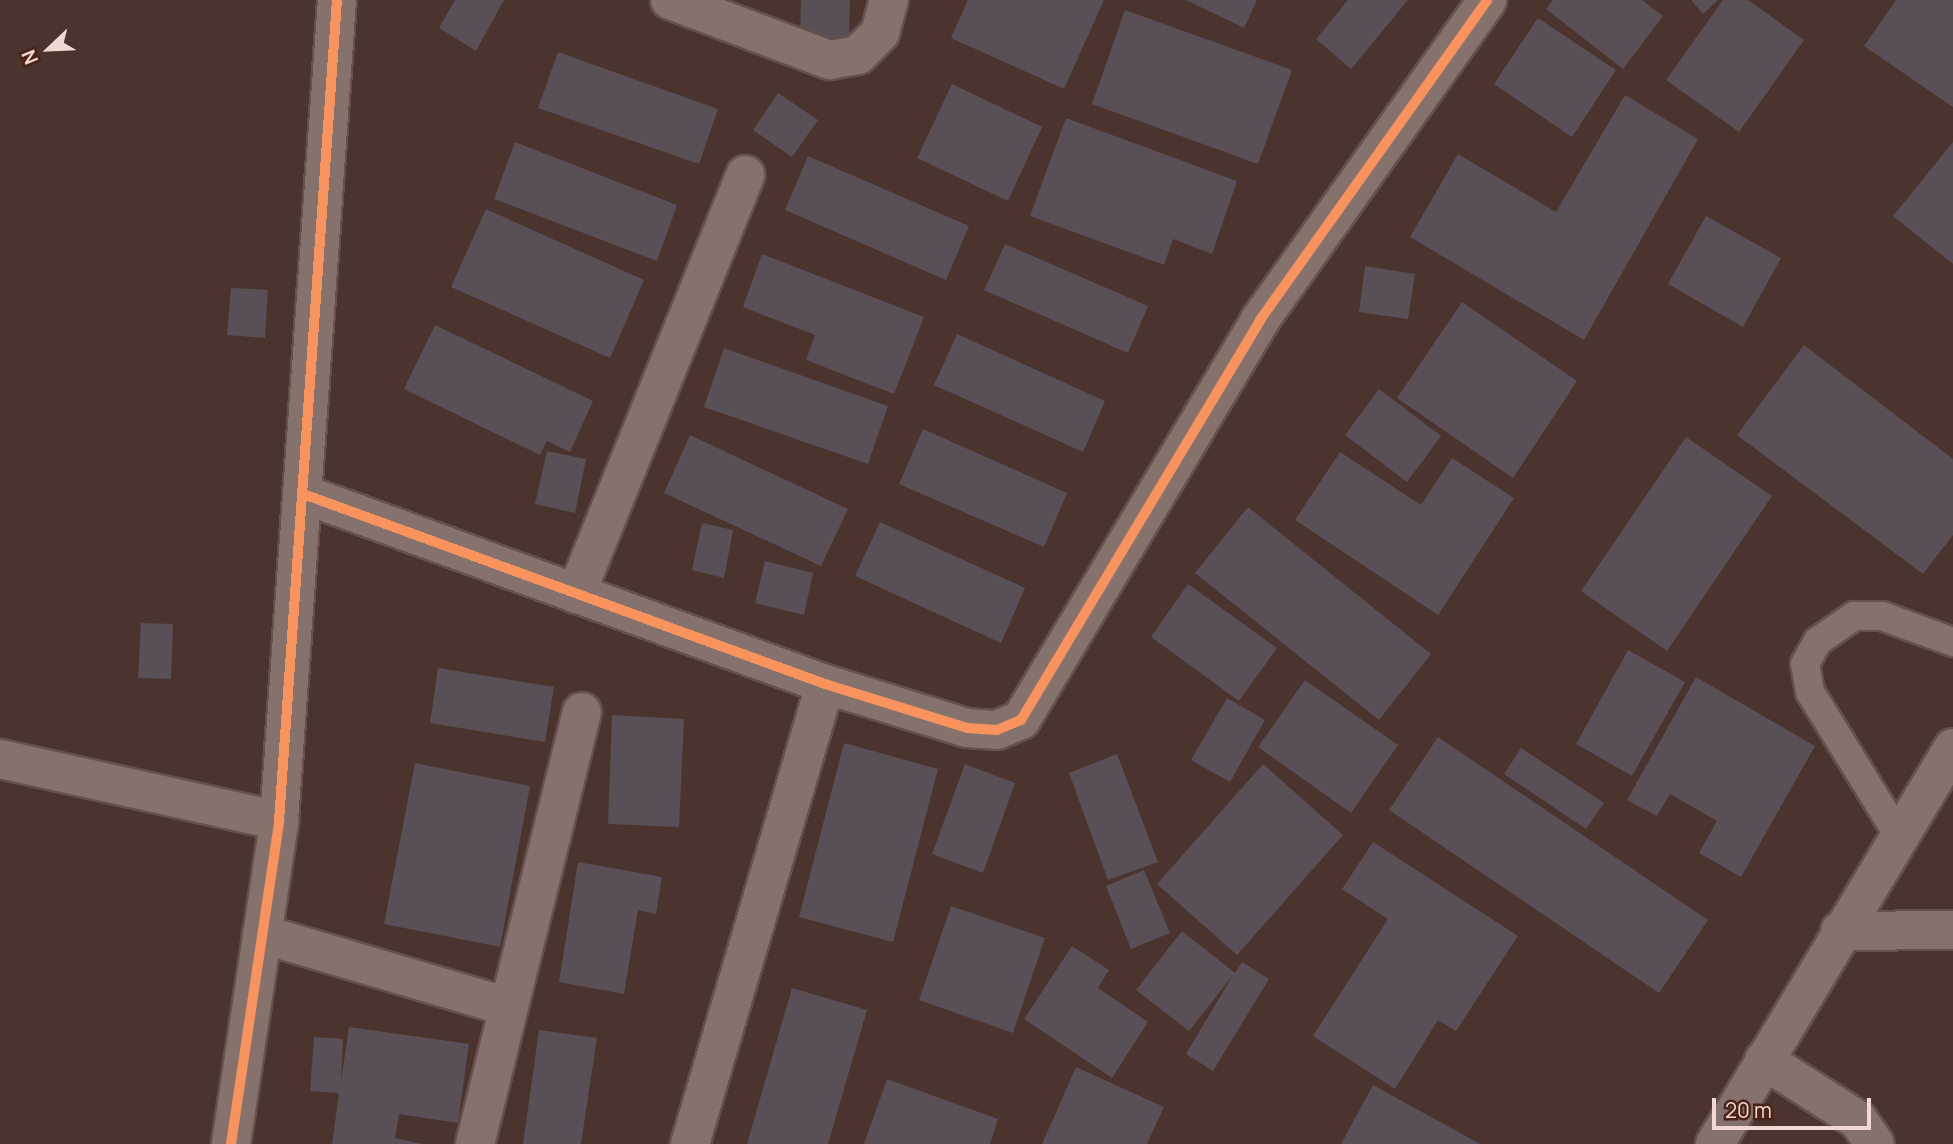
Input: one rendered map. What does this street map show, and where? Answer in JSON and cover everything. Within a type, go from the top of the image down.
[{"type":"street","points":[[231,1144],[279,821],[306,495],[337,0]]},
{"type":"street","points":[[670,0],[830,60],[859,55],[880,33],[889,0]]},
{"type":"street","points":[[306,495],[825,684],[967,728],[997,730],[1021,720],[1260,320],[1487,0]]},
{"type":"street","points":[[576,594],[745,175]]},
{"type":"street","points":[[690,1144],[825,684]]},
{"type":"street","points":[[475,1144],[583,712]]},
{"type":"street","points":[[1715,1144],[1840,931],[1953,748]]},
{"type":"street","points":[[0,759],[279,821]]},
{"type":"street","points":[[1840,931],[1953,930]]},
{"type":"street","points":[[262,934],[508,1007]]},
{"type":"street","points":[[1764,1060],[1858,1120],[1875,1144]]},
{"type":"lane","points":[[1899,836],[1810,692],[1805,664],[1818,641],[1854,616],[1882,616],[1953,642]]},
{"type":"building","points":[[455,0],[504,0],[476,51],[439,28]]},
{"type":"building","points":[[801,0],[850,0],[849,43],[800,41]]},
{"type":"building","points":[[968,0],[1104,0],[1064,89],[951,38]]},
{"type":"building","points":[[1186,0],[1257,0],[1244,28]]},
{"type":"building","points":[[1348,0],[1408,0],[1351,69],[1316,39]]},
{"type":"building","points":[[1553,0],[1642,0],[1663,16],[1623,69],[1546,9]]},
{"type":"building","points":[[1691,0],[1718,0],[1703,14]]},
{"type":"building","points":[[1723,0],[1748,0],[1804,40],[1739,132],[1666,80]]},
{"type":"building","points":[[1896,0],[1953,0],[1953,107],[1864,46]]},
{"type":"building","points":[[1125,10],[1292,70],[1258,164],[1092,104]]},
{"type":"building","points":[[1538,18],[1616,70],[1572,137],[1494,84]]},
{"type":"building","points":[[558,52],[718,109],[699,164],[538,108]]},
{"type":"building","points":[[952,84],[1042,127],[1008,201],[917,158]]},
{"type":"building","points":[[778,93],[818,120],[792,157],[753,130]]},
{"type":"building","points":[[1625,95],[1698,139],[1584,340],[1410,237],[1458,154],[1556,212]]},
{"type":"building","points":[[1066,118],[1237,181],[1212,254],[1173,239],[1164,265],[1030,216]]},
{"type":"building","points":[[515,142],[677,205],[657,261],[494,199]]},
{"type":"building","points":[[1953,142],[1953,264],[1893,216]]},
{"type":"building","points":[[808,156],[969,226],[946,280],[785,210]]},
{"type":"building","points":[[486,209],[644,280],[610,358],[451,287]]},
{"type":"building","points":[[1706,216],[1781,258],[1743,327],[1668,284]]},
{"type":"building","points":[[1005,244],[1148,306],[1128,353],[984,290]]},
{"type":"building","points":[[762,254],[924,317],[894,394],[806,360],[815,335],[743,307]]},
{"type":"building","points":[[1365,266],[1415,274],[1408,319],[1359,312]]},
{"type":"building","points":[[231,288],[268,290],[265,338],[227,335]]},
{"type":"building","points":[[1462,302],[1577,381],[1513,478],[1397,398]]},
{"type":"building","points":[[435,325],[593,401],[570,452],[547,441],[540,455],[404,389]]},
{"type":"building","points":[[957,334],[1105,401],[1083,452],[934,385]]},
{"type":"building","points":[[1804,345],[1953,459],[1953,535],[1923,574],[1737,435]]},
{"type":"building","points":[[724,348],[888,406],[868,464],[704,407]]},
{"type":"building","points":[[1379,389],[1441,436],[1407,482],[1345,435]]},
{"type":"building","points":[[923,429],[1067,493],[1044,547],[899,484]]},
{"type":"building","points":[[690,435],[848,509],[821,566],[664,493]]},
{"type":"building","points":[[1686,437],[1772,496],[1667,651],[1581,591]]},
{"type":"building","points":[[547,451],[586,459],[575,513],[535,504]]},
{"type":"building","points":[[1340,452],[1421,505],[1452,458],[1514,498],[1438,615],[1295,520]]},
{"type":"building","points":[[1248,507],[1431,654],[1379,720],[1195,573]]},
{"type":"building","points":[[880,522],[1025,588],[1001,643],[855,576]]},
{"type":"building","points":[[702,523],[733,530],[724,578],[692,570]]},
{"type":"building","points":[[765,561],[813,573],[804,615],[755,603]]},
{"type":"building","points":[[1188,584],[1277,648],[1239,701],[1151,637]]},
{"type":"building","points":[[141,623],[173,624],[171,679],[138,678]]},
{"type":"building","points":[[1628,650],[1685,682],[1632,776],[1576,744]]},
{"type":"building","points":[[438,668],[554,687],[545,742],[430,723]]},
{"type":"building","points":[[1696,677],[1815,746],[1741,877],[1699,853],[1717,821],[1670,794],[1657,816],[1627,800]]},
{"type":"building","points":[[1305,680],[1398,745],[1351,813],[1258,747]]},
{"type":"building","points":[[1227,698],[1265,720],[1230,782],[1191,760]]},
{"type":"building","points":[[612,715],[684,719],[679,827],[608,824]]},
{"type":"building","points":[[1438,737],[1708,920],[1659,993],[1389,810]]},
{"type":"building","points":[[844,743],[938,769],[893,942],[799,917]]},
{"type":"building","points":[[1521,748],[1604,803],[1586,829],[1504,774]]},
{"type":"building","points":[[1117,754],[1158,862],[1108,880],[1069,773]]},
{"type":"building","points":[[415,763],[530,786],[500,947],[384,924]]},
{"type":"building","points":[[965,764],[1015,783],[983,873],[932,854]]},
{"type":"building","points":[[1263,764],[1343,835],[1237,955],[1157,884]]},
{"type":"building","points":[[1373,842],[1518,936],[1456,1031],[1438,1020],[1395,1089],[1313,1036],[1388,919],[1342,889]]},
{"type":"building","points":[[578,862],[662,877],[656,914],[638,910],[624,994],[559,982]]},
{"type":"building","points":[[1144,870],[1170,933],[1131,949],[1106,886]]},
{"type":"building","points":[[951,906],[1045,938],[1013,1033],[919,1000]]},
{"type":"building","points":[[1182,931],[1235,973],[1242,962],[1269,979],[1213,1071],[1186,1054],[1233,975],[1189,1031],[1136,990]]},
{"type":"building","points":[[1072,946],[1109,970],[1098,988],[1148,1022],[1112,1078],[1024,1019]]},
{"type":"building","points":[[792,988],[867,1010],[828,1144],[747,1144]]},
{"type":"building","points":[[349,1027],[469,1044],[458,1123],[399,1114],[395,1138],[423,1144],[332,1144],[339,1093],[310,1091],[314,1037],[343,1039],[341,1081]]},
{"type":"building","points":[[539,1030],[597,1038],[581,1144],[523,1144]]},
{"type":"building","points":[[1076,1067],[1164,1107],[1147,1144],[1042,1144]]},
{"type":"building","points":[[887,1079],[998,1119],[990,1144],[864,1144]]},
{"type":"building","points":[[1373,1085],[1480,1144],[1341,1144]]},
{"type":"cycle path","points":[[231,1144],[279,821],[337,0]]},
{"type":"cycle path","points":[[306,495],[825,684],[967,728],[997,730],[1021,720],[1260,320],[1487,0]]}]
